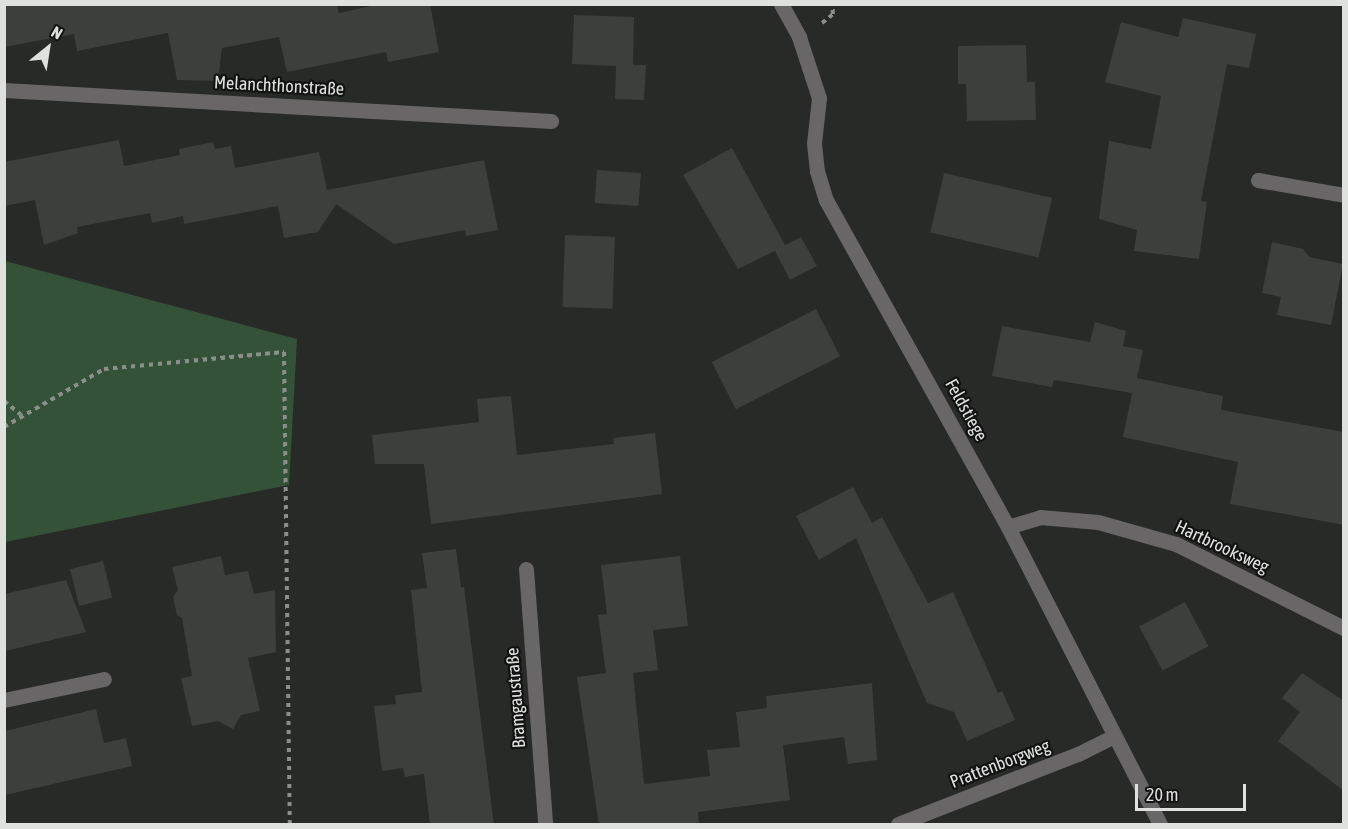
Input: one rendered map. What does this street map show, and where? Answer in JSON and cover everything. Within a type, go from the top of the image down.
[{"type":"street","name":"Feldstiege","points":[[781,4],[799,37],[819,98],[814,143],[817,171],[826,200],[1008,527],[1160,825]]},
{"type":"street","name":"Melanchthonstraße","points":[[4,90],[550,121]]},
{"type":"street","points":[[1258,180],[1344,195]]},
{"type":"street","name":"Hartbrooksweg","points":[[1008,527],[1040,517],[1098,522],[1176,544],[1344,628]]},
{"type":"street","name":"Bramgaustraße","points":[[526,569],[545,825]]},
{"type":"street","points":[[4,700],[104,679]]},
{"type":"street","name":"Prattenborgweg","points":[[898,825],[1078,754],[1114,736]]},
{"type":"path","points":[[4,427],[21,415],[104,369],[284,352],[290,825]]},
{"type":"path","points":[[4,401],[21,415]]},
{"type":"green space","points":[[5,261],[297,339],[289,485],[5,542]]},
{"type":"building","points":[[4,4],[337,4],[339,13],[380,4],[430,4],[439,52],[388,62],[386,52],[287,72],[279,37],[222,48],[218,81],[177,80],[168,33],[77,51],[74,34],[4,47]]},
{"type":"building","points":[[574,15],[634,17],[633,65],[646,65],[644,100],[615,99],[616,66],[572,64]]},
{"type":"building","points":[[1183,18],[1256,34],[1249,68],[1227,64],[1201,201],[1207,202],[1199,259],[1134,251],[1137,230],[1099,219],[1109,141],[1151,149],[1161,96],[1105,82],[1121,22],[1178,37]]},
{"type":"building","points":[[1026,45],[1027,82],[1035,82],[1036,120],[967,121],[966,84],[958,84],[958,46]]},
{"type":"building","points":[[119,140],[124,166],[180,155],[179,149],[213,142],[215,149],[231,146],[235,168],[319,152],[327,190],[484,160],[498,230],[466,236],[465,230],[394,244],[336,204],[318,232],[284,238],[278,206],[184,224],[183,216],[152,223],[150,213],[77,227],[78,233],[44,245],[35,200],[4,206],[4,162]]},
{"type":"building","points":[[732,148],[785,245],[801,237],[817,266],[790,280],[775,251],[738,269],[683,175]]},
{"type":"building","points":[[597,170],[641,173],[639,206],[595,203]]},
{"type":"building","points":[[944,173],[1052,198],[1038,257],[930,232]]},
{"type":"building","points":[[565,235],[615,237],[612,309],[562,307]]},
{"type":"building","points":[[1272,242],[1303,249],[1309,257],[1343,264],[1331,325],[1277,315],[1281,297],[1262,293]]},
{"type":"building","points":[[816,309],[840,356],[736,409],[712,362]]},
{"type":"building","points":[[1095,322],[1126,331],[1123,346],[1143,350],[1137,378],[1223,396],[1221,410],[1344,432],[1344,525],[1230,504],[1238,462],[1123,437],[1132,393],[1054,380],[1052,387],[992,376],[1002,326],[1090,342]]},
{"type":"building","points":[[511,396],[517,455],[614,444],[613,438],[655,433],[662,494],[431,524],[424,464],[375,464],[372,435],[479,422],[477,399]]},
{"type":"building","points":[[853,487],[872,523],[882,517],[928,603],[953,592],[998,693],[1002,691],[1015,720],[967,741],[954,712],[927,703],[856,538],[819,560],[796,516]]},
{"type":"building","points":[[456,549],[461,587],[464,587],[494,825],[430,825],[424,774],[405,777],[403,768],[382,771],[374,706],[396,704],[395,695],[422,692],[411,590],[427,588],[422,553]]},
{"type":"building","points":[[221,556],[225,575],[248,571],[254,594],[275,590],[276,652],[248,658],[260,711],[241,715],[233,729],[218,721],[192,726],[181,678],[192,676],[182,618],[177,615],[173,597],[178,590],[172,567]]},
{"type":"building","points":[[680,556],[688,626],[653,630],[658,670],[633,673],[644,784],[710,776],[707,750],[740,747],[736,712],[767,708],[766,696],[872,683],[877,760],[848,764],[844,737],[783,745],[790,800],[698,812],[699,825],[599,825],[577,677],[606,673],[598,615],[607,614],[601,565]]},
{"type":"building","points":[[103,561],[112,598],[79,606],[70,569]]},
{"type":"building","points":[[66,580],[86,632],[5,651],[4,594]]},
{"type":"building","points":[[1185,602],[1208,646],[1163,671],[1139,626]]},
{"type":"building","points":[[1302,673],[1344,701],[1344,791],[1278,741],[1300,712],[1282,698]]},
{"type":"building","points":[[96,709],[104,743],[126,738],[132,766],[5,795],[5,731]]}]
